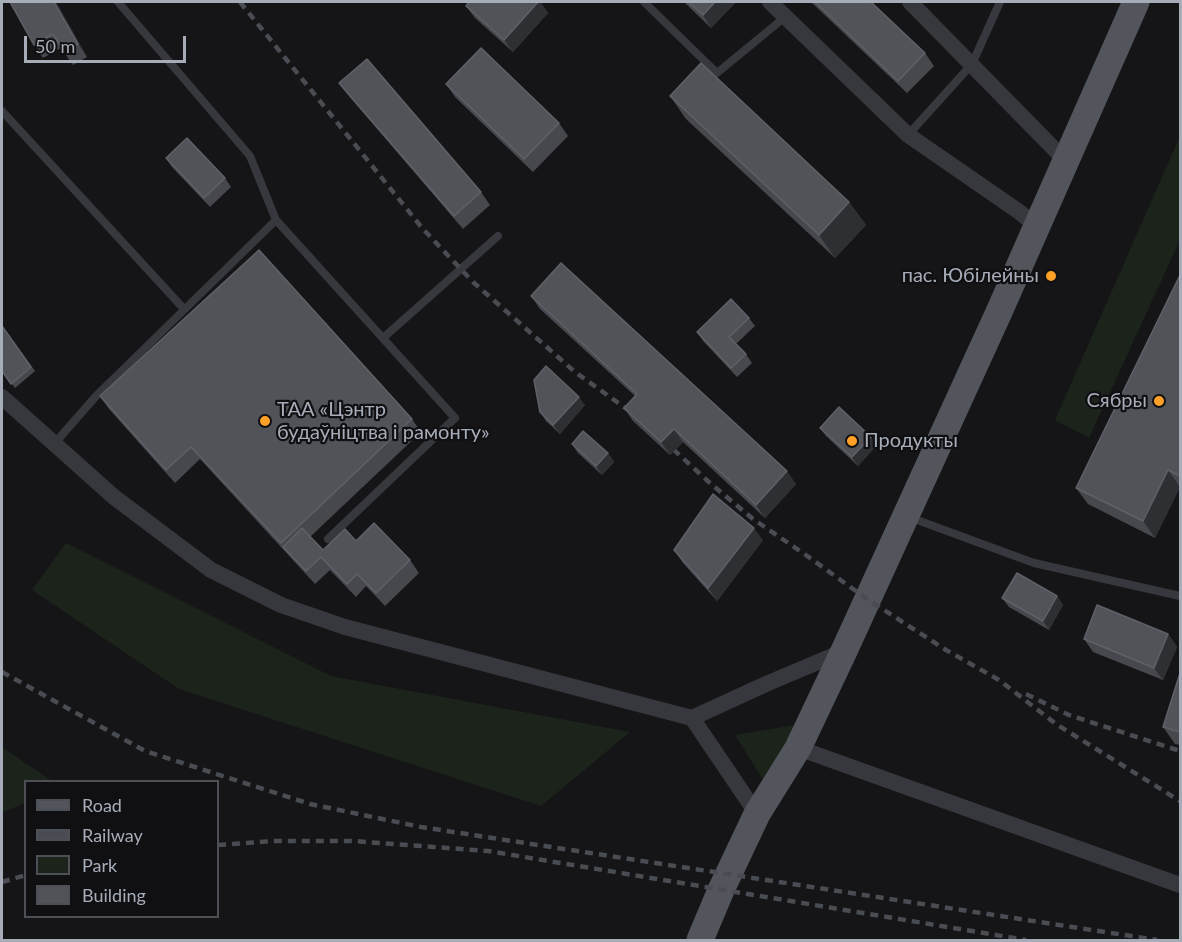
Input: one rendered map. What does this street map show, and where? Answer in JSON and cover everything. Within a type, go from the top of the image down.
[{"type":"main road","points":[[700,940],[757,814],[798,748],[844,651],[999,312],[1136,2]]},
{"type":"street","points":[[770,2],[909,135],[1037,225]]},
{"type":"street","points":[[910,2],[1065,160]]},
{"type":"street","points":[[2,397],[114,497],[211,570],[280,604],[345,627],[692,718],[844,651]]},
{"type":"street","points":[[692,718],[757,814]]},
{"type":"street","points":[[798,748],[1180,885]]},
{"type":"lane","points":[[118,2],[250,156],[276,220],[456,418],[328,539]]},
{"type":"lane","points":[[644,2],[717,74],[785,16]]},
{"type":"lane","points":[[909,135],[972,64],[1000,2]]},
{"type":"lane","points":[[2,111],[184,309]]},
{"type":"lane","points":[[54,444],[96,395],[276,220]]},
{"type":"lane","points":[[383,338],[498,236]]},
{"type":"lane","points":[[905,516],[1034,563],[1180,596]]},
{"type":"green space","points":[[1180,136],[1180,240],[1089,438],[1055,420]]},
{"type":"green space","points":[[66,543],[331,676],[630,732],[541,806],[179,689],[32,590]]},
{"type":"green space","points":[[795,725],[765,783],[735,735]]},
{"type":"green space","points":[[2,747],[51,780],[24,780],[24,803],[2,813]]},
{"type":"building","points":[[10,2],[54,2],[78,44],[64,52],[53,34],[34,45]]},
{"type":"building","points":[[469,2],[538,2],[504,40],[466,6]]},
{"type":"building","points":[[688,2],[715,2],[703,15]]},
{"type":"building","points":[[815,2],[871,2],[925,53],[898,81]]},
{"type":"building","points":[[481,48],[559,123],[524,159],[446,84]]},
{"type":"building","points":[[367,59],[481,192],[454,216],[339,83]]},
{"type":"building","points":[[701,63],[849,202],[819,235],[670,96]]},
{"type":"building","points":[[187,138],[225,178],[204,198],[166,158]]},
{"type":"building","name":"ТАА «Цэнтр будаўніцтва і рамонту»","points":[[259,250],[412,419],[281,543],[191,447],[166,470],[100,396]]},
{"type":"building","points":[[561,263],[787,471],[756,505],[674,429],[661,442],[624,408],[637,394],[531,296]]},
{"type":"building","name":"Сябры","points":[[1180,275],[1180,476],[1168,470],[1143,521],[1076,488]]},
{"type":"building","points":[[731,299],[749,318],[729,337],[746,354],[731,368],[697,332]]},
{"type":"building","points":[[2,326],[31,367],[11,384],[2,371]]},
{"type":"building","points":[[546,366],[579,397],[553,425],[540,412],[534,380]]},
{"type":"building","name":"Продукты","points":[[839,407],[871,437],[852,457],[820,428]]},
{"type":"building","points":[[583,431],[608,453],[596,466],[572,444]]},
{"type":"building","points":[[713,494],[754,528],[708,588],[674,550]]},
{"type":"building","points":[[374,523],[410,560],[376,593],[357,574],[347,584],[321,557],[306,571],[283,547],[302,528],[323,550],[345,529],[356,541]]},
{"type":"building","points":[[1017,573],[1057,596],[1043,621],[1002,598]]},
{"type":"building","points":[[1097,605],[1168,634],[1154,668],[1084,639]]},
{"type":"building","points":[[1180,673],[1180,732],[1163,727]]},
{"type":"railway","points":[[240,2],[423,229],[473,282],[575,372],[638,417]]},
{"type":"railway","points":[[663,440],[753,519],[867,599],[946,650],[999,680],[1056,724],[1180,801]]},
{"type":"railway","points":[[2,672],[145,751],[310,804],[421,827],[1157,940]]},
{"type":"railway","points":[[1026,694],[1069,715],[1180,751]]},
{"type":"railway","points":[[219,845],[273,841],[353,841],[488,851],[1026,940]]},
{"type":"railway","points":[[2,882],[24,876]]},
{"type":"place","name":"пас. Юбілейны","points":[[1051,276]]},
{"type":"place","name":"Сябры","points":[[1159,401]]},
{"type":"place","name":"ТАА «Цэнтр будаўніцтва і рамонту»","points":[[265,421]]},
{"type":"place","name":"Продукты","points":[[852,441]]}]
